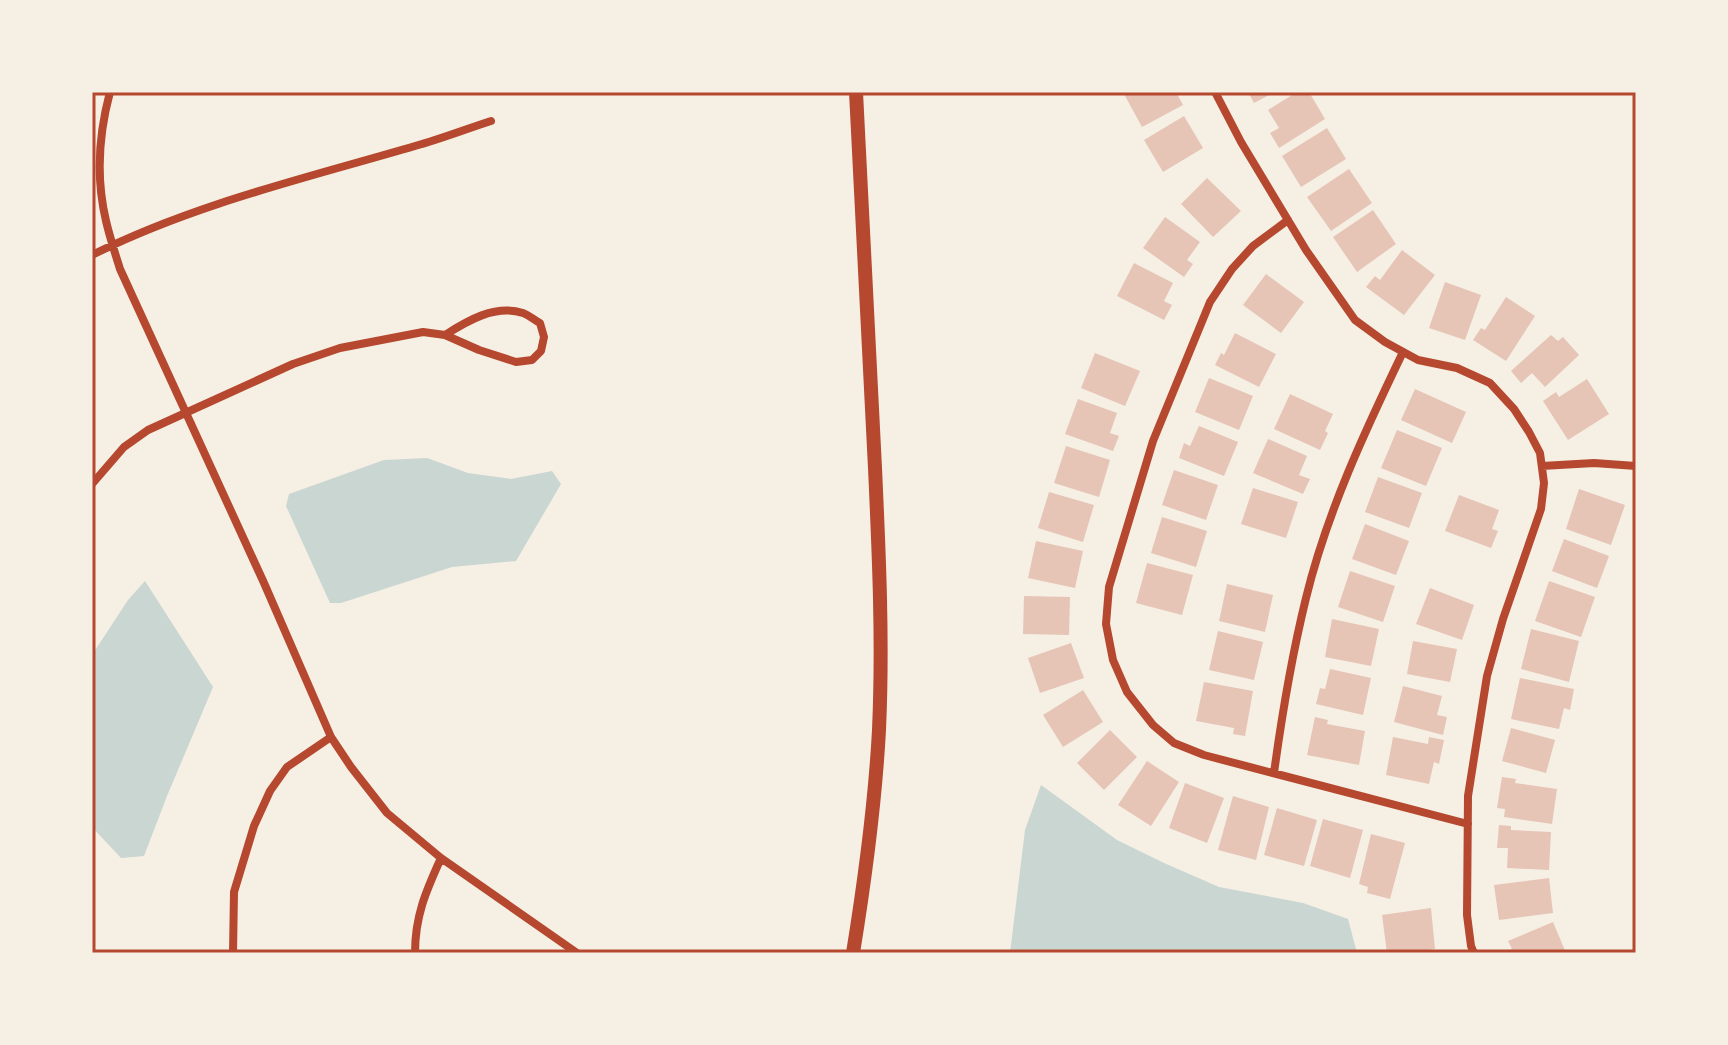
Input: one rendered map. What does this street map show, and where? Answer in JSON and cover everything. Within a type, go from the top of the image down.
[{"type":"main road","points":[[853,953],[875,784],[881,632],[856,92]]},
{"type":"street","points":[[110,92],[97,136],[105,219],[120,269],[331,737],[387,813],[441,858],[577,953]]},
{"type":"street","points":[[1215,92],[1288,220],[1355,320],[1385,342],[1418,360],[1457,368],[1490,383],[1514,409],[1540,453],[1544,483],[1541,509],[1487,676],[1468,796],[1467,915],[1474,953]]},
{"type":"street","points":[[92,255],[112,244],[235,197],[419,145],[491,121]]},
{"type":"street","points":[[1288,220],[1253,246],[1232,269],[1210,302],[1153,441],[1109,587],[1106,624],[1113,660],[1127,692],[1153,725],[1174,743],[1204,755],[1468,824]]},
{"type":"street","points":[[92,484],[124,447],[148,430],[293,364],[340,348],[423,332],[445,335],[516,362],[532,360],[541,351],[544,337],[540,323],[524,313],[505,310],[472,318],[445,335]]},
{"type":"street","points":[[1274,773],[1306,596],[1338,497],[1403,352]]},
{"type":"street","points":[[1542,466],[1594,463],[1636,466]]},
{"type":"street","points":[[233,953],[234,892],[259,814],[287,767],[331,737]]},
{"type":"street","points":[[415,953],[420,908],[441,858]]},
{"type":"shaded area","points":[[427,458],[468,473],[511,479],[552,471],[561,484],[516,561],[452,567],[341,603],[330,603],[286,506],[289,494],[384,460]]},
{"type":"shaded area","points":[[145,581],[213,687],[144,856],[121,858],[92,827],[92,655],[128,600]]},
{"type":"shaded area","points":[[1041,785],[1117,840],[1164,863],[1219,887],[1303,903],[1348,919],[1357,953],[1010,953],[1025,830]]},
{"type":"building","points":[[1176,92],[1183,105],[1142,127],[1124,94]]},
{"type":"building","points":[[1248,92],[1275,92],[1254,103]]},
{"type":"building","points":[[1297,92],[1309,92],[1325,119],[1279,148],[1270,133],[1279,128],[1268,110]]},
{"type":"building","points":[[1184,116],[1203,148],[1163,172],[1144,140]]},
{"type":"building","points":[[1327,128],[1346,159],[1301,187],[1282,156]]},
{"type":"building","points":[[1349,169],[1372,203],[1331,231],[1307,197]]},
{"type":"building","points":[[1207,178],[1241,211],[1213,237],[1181,204]]},
{"type":"building","points":[[1373,210],[1396,244],[1357,272],[1333,237]]},
{"type":"building","points":[[1165,217],[1200,242],[1187,260],[1193,264],[1184,277],[1143,248]]},
{"type":"building","points":[[1402,250],[1435,275],[1404,315],[1366,287],[1375,276],[1380,280]]},
{"type":"building","points":[[1134,263],[1173,283],[1164,301],[1172,305],[1164,320],[1117,296]]},
{"type":"building","points":[[1266,274],[1304,302],[1281,333],[1243,305]]},
{"type":"building","points":[[1445,282],[1481,295],[1465,340],[1429,328]]},
{"type":"building","points":[[1506,297],[1535,316],[1506,361],[1473,340],[1481,328],[1485,330]]},
{"type":"building","points":[[1235,333],[1276,354],[1259,387],[1215,365]]},
{"type":"building","points":[[1551,335],[1558,341],[1563,337],[1579,355],[1545,387],[1532,373],[1521,383],[1511,371]]},
{"type":"building","points":[[1095,353],[1140,371],[1125,406],[1081,388]]},
{"type":"building","points":[[1209,378],[1253,396],[1239,430],[1195,412]]},
{"type":"building","points":[[1587,379],[1609,414],[1568,440],[1543,401],[1556,392],[1559,397]]},
{"type":"building","points":[[1415,389],[1466,412],[1452,443],[1401,420]]},
{"type":"building","points":[[1290,394],[1333,414],[1320,450],[1274,429]]},
{"type":"building","points":[[1078,399],[1117,413],[1110,433],[1119,436],[1113,451],[1065,434]]},
{"type":"building","points":[[1199,426],[1238,442],[1224,476],[1179,458],[1184,443],[1190,446]]},
{"type":"building","points":[[1397,430],[1442,448],[1426,486],[1381,468]]},
{"type":"building","points":[[1268,439],[1307,456],[1299,475],[1310,479],[1303,494],[1253,473]]},
{"type":"building","points":[[1066,446],[1110,460],[1099,497],[1054,483]]},
{"type":"building","points":[[1174,470],[1218,485],[1206,520],[1162,505]]},
{"type":"building","points":[[1378,477],[1422,493],[1409,528],[1365,512]]},
{"type":"building","points":[[1253,488],[1298,502],[1286,538],[1241,524]]},
{"type":"building","points":[[1579,489],[1625,505],[1611,545],[1566,529]]},
{"type":"building","points":[[1049,492],[1094,505],[1083,542],[1038,528]]},
{"type":"building","points":[[1459,495],[1499,510],[1492,529],[1498,531],[1491,548],[1445,531]]},
{"type":"building","points":[[1162,517],[1207,531],[1196,567],[1151,553]]},
{"type":"building","points":[[1365,524],[1409,541],[1396,575],[1352,559]]},
{"type":"building","points":[[1564,539],[1609,556],[1597,588],[1552,571]]},
{"type":"building","points":[[1036,541],[1083,551],[1075,588],[1028,578]]},
{"type":"building","points":[[1147,563],[1193,575],[1182,615],[1136,603]]},
{"type":"building","points":[[1350,571],[1395,586],[1383,622],[1338,607]]},
{"type":"building","points":[[1549,581],[1595,597],[1581,637],[1535,621]]},
{"type":"building","points":[[1227,584],[1273,595],[1265,632],[1219,621]]},
{"type":"building","points":[[1430,588],[1474,605],[1462,640],[1416,624]]},
{"type":"building","points":[[1024,596],[1070,597],[1069,635],[1023,634]]},
{"type":"building","points":[[1332,619],[1379,629],[1371,666],[1325,657]]},
{"type":"building","points":[[1531,629],[1579,641],[1569,682],[1521,669]]},
{"type":"building","points":[[1218,631],[1263,642],[1254,680],[1209,670]]},
{"type":"building","points":[[1413,641],[1457,649],[1450,682],[1407,674]]},
{"type":"building","points":[[1071,643],[1084,678],[1040,693],[1028,658]]},
{"type":"building","points":[[1330,669],[1371,678],[1363,715],[1316,704],[1320,688],[1325,689]]},
{"type":"building","points":[[1520,678],[1574,689],[1570,710],[1564,708],[1559,729],[1511,719]]},
{"type":"building","points":[[1204,682],[1253,691],[1245,736],[1233,734],[1234,728],[1196,721]]},
{"type":"building","points":[[1403,686],[1442,696],[1437,715],[1447,717],[1443,735],[1394,722]]},
{"type":"building","points":[[1083,690],[1103,722],[1063,747],[1043,715]]},
{"type":"building","points":[[1315,717],[1328,720],[1327,724],[1365,731],[1359,765],[1307,755]]},
{"type":"building","points":[[1511,728],[1555,740],[1546,773],[1502,761]]},
{"type":"building","points":[[1110,730],[1137,757],[1104,790],[1077,763]]},
{"type":"building","points":[[1393,737],[1428,744],[1429,737],[1444,740],[1439,764],[1434,762],[1429,784],[1386,775]]},
{"type":"building","points":[[1147,761],[1179,782],[1151,826],[1118,805]]},
{"type":"building","points":[[1502,777],[1516,779],[1515,783],[1557,789],[1552,824],[1504,817],[1505,809],[1497,808]]},
{"type":"building","points":[[1185,783],[1224,798],[1207,843],[1169,828]]},
{"type":"building","points":[[1233,796],[1269,807],[1256,860],[1218,850]]},
{"type":"building","points":[[1277,808],[1317,820],[1304,866],[1264,855]]},
{"type":"building","points":[[1323,819],[1363,830],[1350,878],[1310,866]]},
{"type":"building","points":[[1499,825],[1511,826],[1511,830],[1551,832],[1549,870],[1507,868],[1508,848],[1497,848]]},
{"type":"building","points":[[1371,834],[1405,843],[1390,899],[1367,893],[1368,887],[1359,884]]},
{"type":"building","points":[[1549,878],[1553,913],[1499,920],[1494,885]]},
{"type":"building","points":[[1431,908],[1435,949],[1387,953],[1382,915]]},
{"type":"building","points":[[1553,922],[1566,953],[1503,953],[1512,949],[1508,941]]}]
